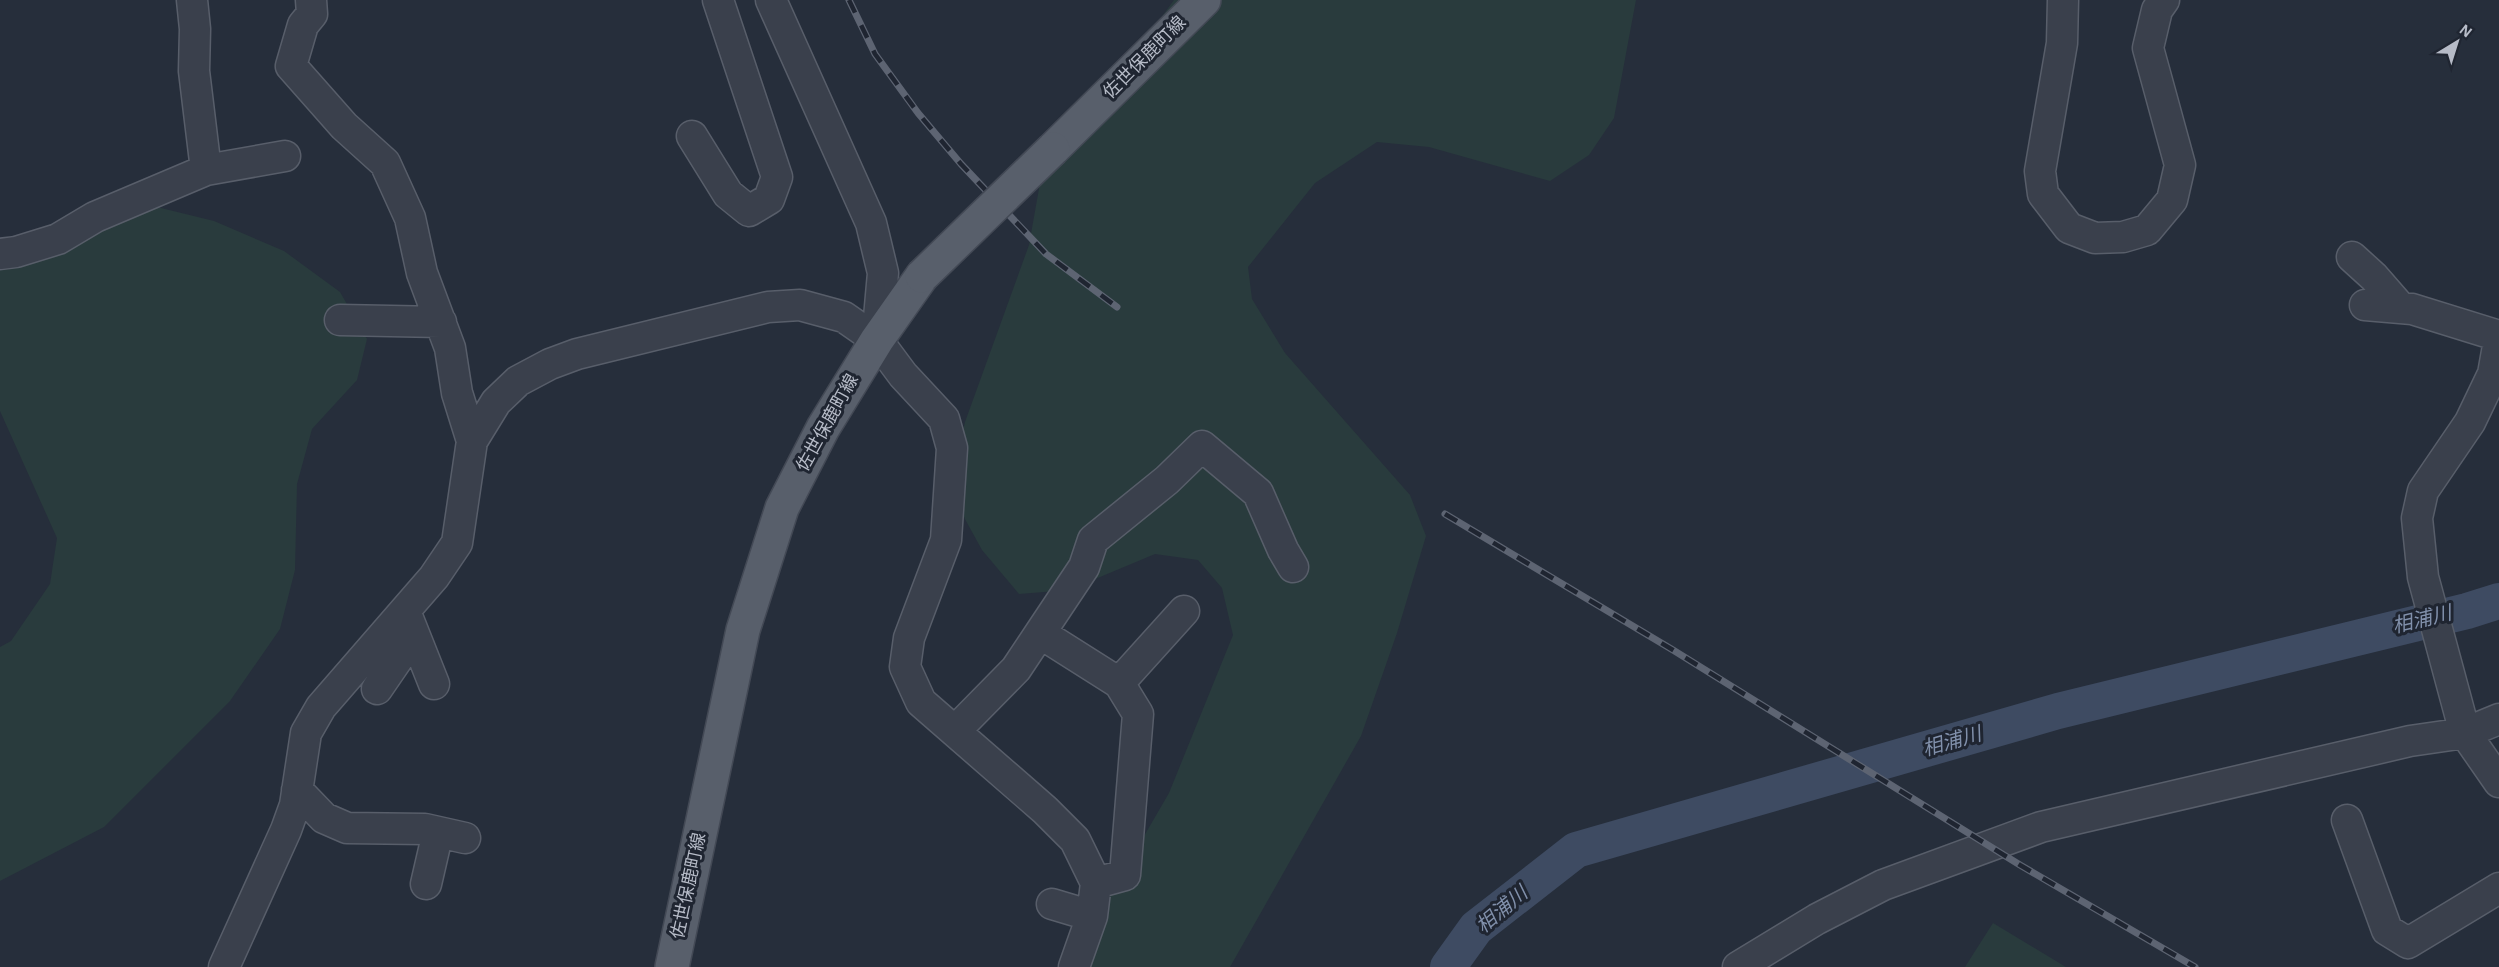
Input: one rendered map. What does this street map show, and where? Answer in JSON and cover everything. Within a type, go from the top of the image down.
[{"type":"main road","name":"佐世保鹿町線","points":[[672,967],[743,630],[782,508],[823,428],[877,340],[922,276],[1204,0]]},
{"type":"street","points":[[192,0],[195,72],[206,170]]},
{"type":"street","points":[[311,0],[312,14],[303,26],[291,66],[344,126],[385,163],[410,218],[422,273],[450,348],[457,393],[472,441]]},
{"type":"street","points":[[692,136],[728,194],[749,211],[769,199],[777,177],[718,0]]},
{"type":"street","points":[[771,0],[871,223],[883,273],[877,340]]},
{"type":"street","points":[[2063,0],[2062,43],[2040,171],[2043,194],[2069,228],[2095,238],[2123,237],[2147,230],[2172,200],[2180,165],[2148,48],[2157,10],[2164,0]]},
{"type":"street","points":[[0,254],[16,252],[58,239],[95,217],[206,170],[285,156]]},
{"type":"street","points":[[2352,257],[2374,277],[2401,308]]},
{"type":"street","points":[[377,689],[409,623],[457,543],[472,441],[496,402],[518,381],[550,364],[577,354],[768,307],[800,305],[844,317],[877,340],[903,375],[944,418],[952,448],[946,540],[909,638],[905,667],[921,702],[1045,810],[1075,840],[1096,882],[1092,916],[1074,967]]},
{"type":"street","points":[[2365,305],[2412,309],[2499,338],[2496,376],[2470,422],[2424,491],[2417,518],[2423,577],[2463,726],[2499,782]]},
{"type":"street","points":[[340,320],[441,322]]},
{"type":"street","points":[[955,731],[1016,669],[1084,567],[1093,540],[1167,480],[1202,446],[1258,493],[1284,531],[1293,567]]},
{"type":"street","points":[[1119,683],[1184,611]]},
{"type":"street","points":[[409,623],[434,684]]},
{"type":"street","points":[[224,967],[286,830],[297,790],[306,733],[321,707],[409,623]]},
{"type":"street","points":[[1040,633],[1119,683],[1138,714],[1125,875],[1096,882]]},
{"type":"street","points":[[1738,967],[1817,919],[1883,885],[2041,826],[2499,719]]},
{"type":"street","points":[[297,790],[324,818],[347,828],[425,829],[452,835],[426,884]]},
{"type":"street","points":[[2347,820],[2387,930],[2408,943],[2499,888]]},
{"type":"street","points":[[1052,904],[1092,916]]},
{"type":"shaded area","points":[[1174,0],[1636,0],[1614,118],[1589,155],[1550,181],[1429,147],[1377,142],[1315,183],[1248,267],[1252,299],[1285,353],[1410,495],[1426,536],[1397,633],[1361,736],[1230,967],[1068,967],[1169,793],[1233,635],[1222,588],[1198,560],[1155,554],[1069,590],[1019,594],[982,550],[949,490],[965,422],[1029,245],[1040,183]]},
{"type":"shaded area","points":[[108,195],[214,221],[284,251],[340,292],[367,339],[357,380],[312,429],[297,484],[295,570],[280,629],[230,701],[104,827],[0,881],[0,647],[11,641],[50,584],[57,538],[0,411],[0,265]]},
{"type":"shaded area","points":[[1993,923],[2066,967],[1965,967]]},
{"type":"waterway","name":"相浦川","points":[[1448,967],[1476,928],[1576,850],[2058,711],[2467,611],[2499,601]]},
{"type":"railway","points":[[849,0],[875,54],[918,113],[961,164],[1046,254],[1117,307]]},
{"type":"railway","points":[[1445,514],[1673,650],[2020,865],[2195,967]]}]
